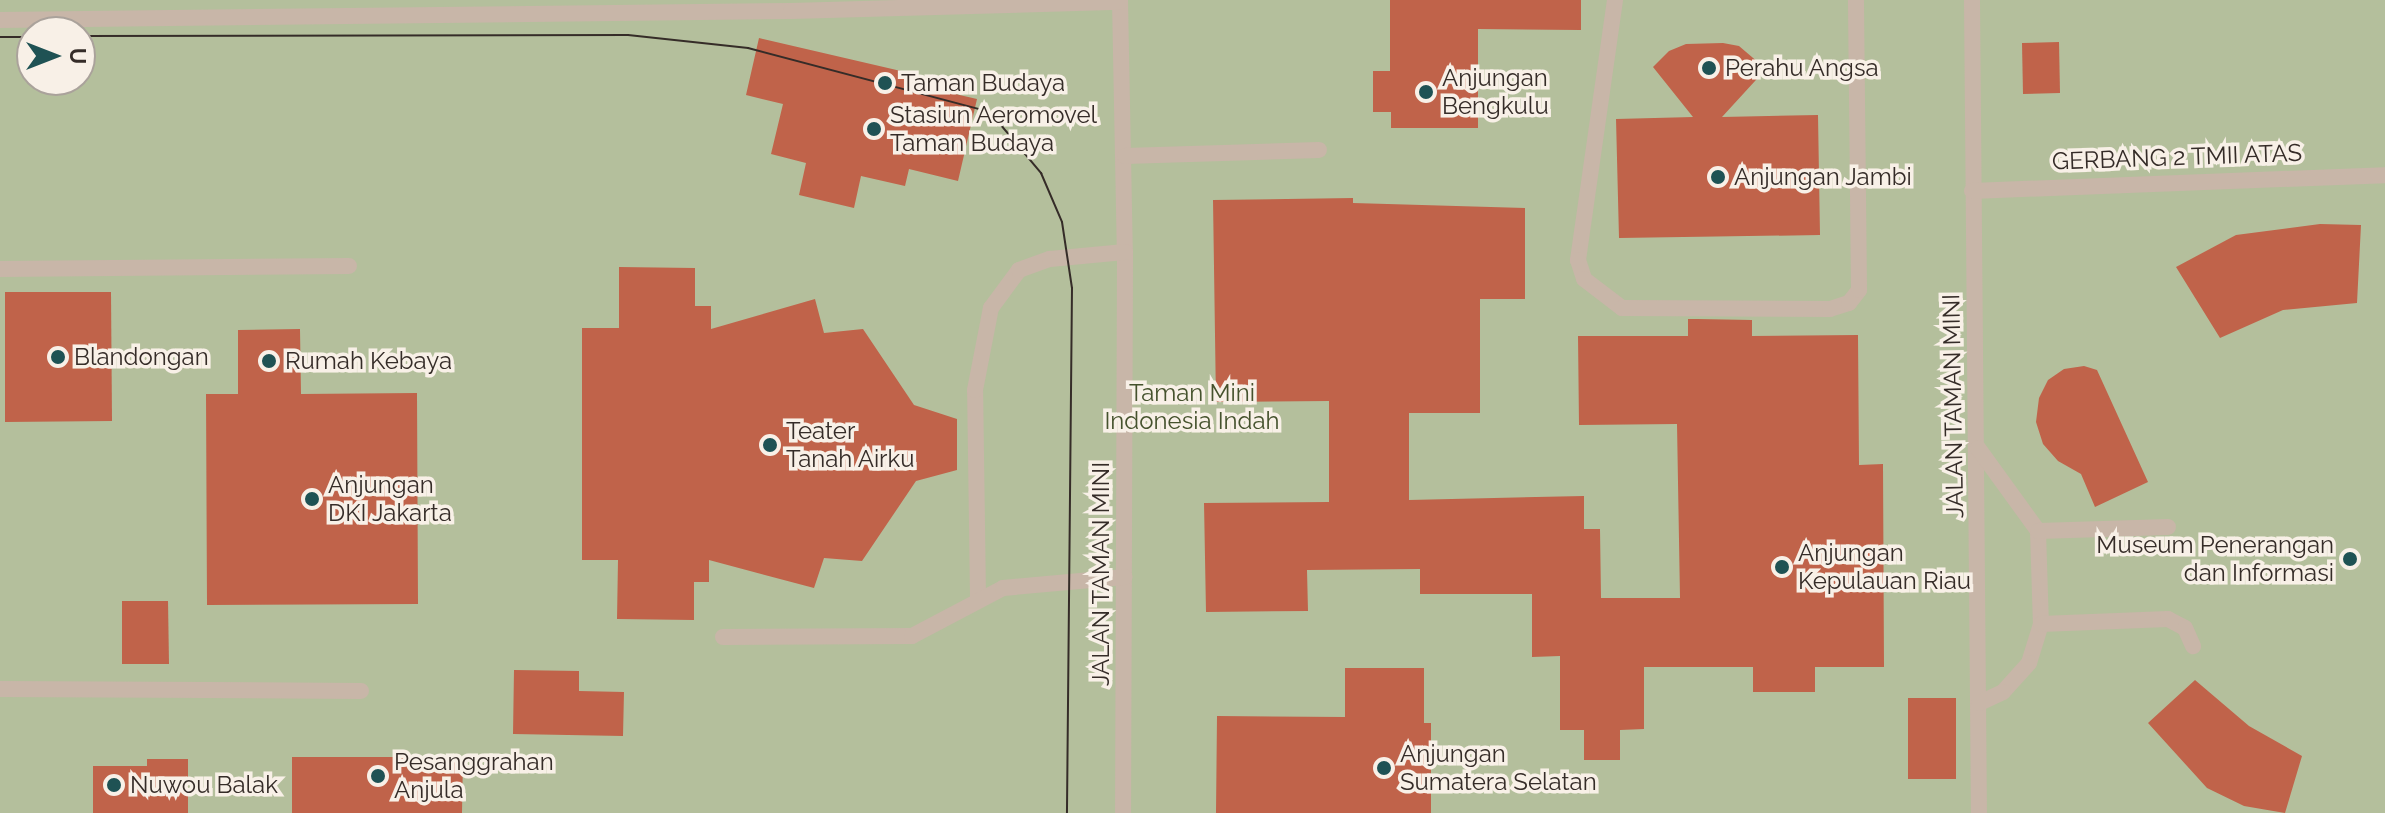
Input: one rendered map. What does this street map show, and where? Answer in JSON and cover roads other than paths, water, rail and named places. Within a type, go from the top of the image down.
[{"type":"lane","points":[[1615,0],[1578,260],[1584,279],[1622,308],[1771,309],[1842,307],[1859,290],[1856,0]]},
{"type":"lane","name":"JALAN TAMAN MINI","points":[[1972,0],[1979,813]]},
{"type":"lane","points":[[0,20],[356,7],[672,13],[791,6],[1120,1]]},
{"type":"lane","name":"JALAN TAMAN MINI","points":[[1120,1],[1125,156],[1123,813]]},
{"type":"lane","points":[[1125,156],[1319,150]]},
{"type":"lane","name":"GERBANG 2 TMII ATAS","points":[[1972,191],[2385,175]]},
{"type":"lane","points":[[978,597],[975,390],[991,308],[1019,270],[1050,259],[1125,252]]},
{"type":"lane","points":[[0,269],[349,266]]},
{"type":"lane","points":[[1978,448],[2038,531],[2041,624],[2029,663],[2003,692],[1979,703]]},
{"type":"lane","points":[[2038,531],[2168,527]]},
{"type":"lane","points":[[723,637],[912,636],[944,622],[978,597],[1003,588],[1125,577]]},
{"type":"lane","points":[[2041,624],[2168,619],[2185,628],[2193,646]]},
{"type":"lane","points":[[0,689],[361,691]]},
{"type":"tram line","points":[[96,36],[628,35],[748,48],[990,112],[1041,173],[1062,222],[1072,288],[1067,813]]},
{"type":"tram line","points":[[0,37],[16,37]]},
{"type":"place","name":"Perahu Angsa","points":[[1709,68]]},
{"type":"place","name":"Taman Budaya","points":[[885,83]]},
{"type":"place","name":"Anjungan Bengkulu","points":[[1426,92]]},
{"type":"place","name":"Stasiun Aeromovel Taman Budaya","points":[[874,129]]},
{"type":"place","name":"Anjungan Jambi","points":[[1718,177]]},
{"type":"place","name":"Blandongan","points":[[58,357]]},
{"type":"place","name":"Rumah Kebaya","points":[[269,361]]},
{"type":"place","name":"Teater Tanah Airku","points":[[770,445]]},
{"type":"place","name":"Anjungan DKI Jakarta","points":[[312,499]]},
{"type":"place","name":"Museum Penerangan dan Informasi","points":[[2350,559]]},
{"type":"place","name":"Anjungan Kepulauan Riau","points":[[1782,567]]},
{"type":"place","name":"Anjungan Sumatera Selatan","points":[[1384,768]]},
{"type":"place","name":"Pesanggrahan Anjula","points":[[378,776]]},
{"type":"place","name":"Nuwou Balak","points":[[114,785]]},
{"type":"park label","name":"Taman Mini Indonesia Indah","points":[[1192,407]]}]
